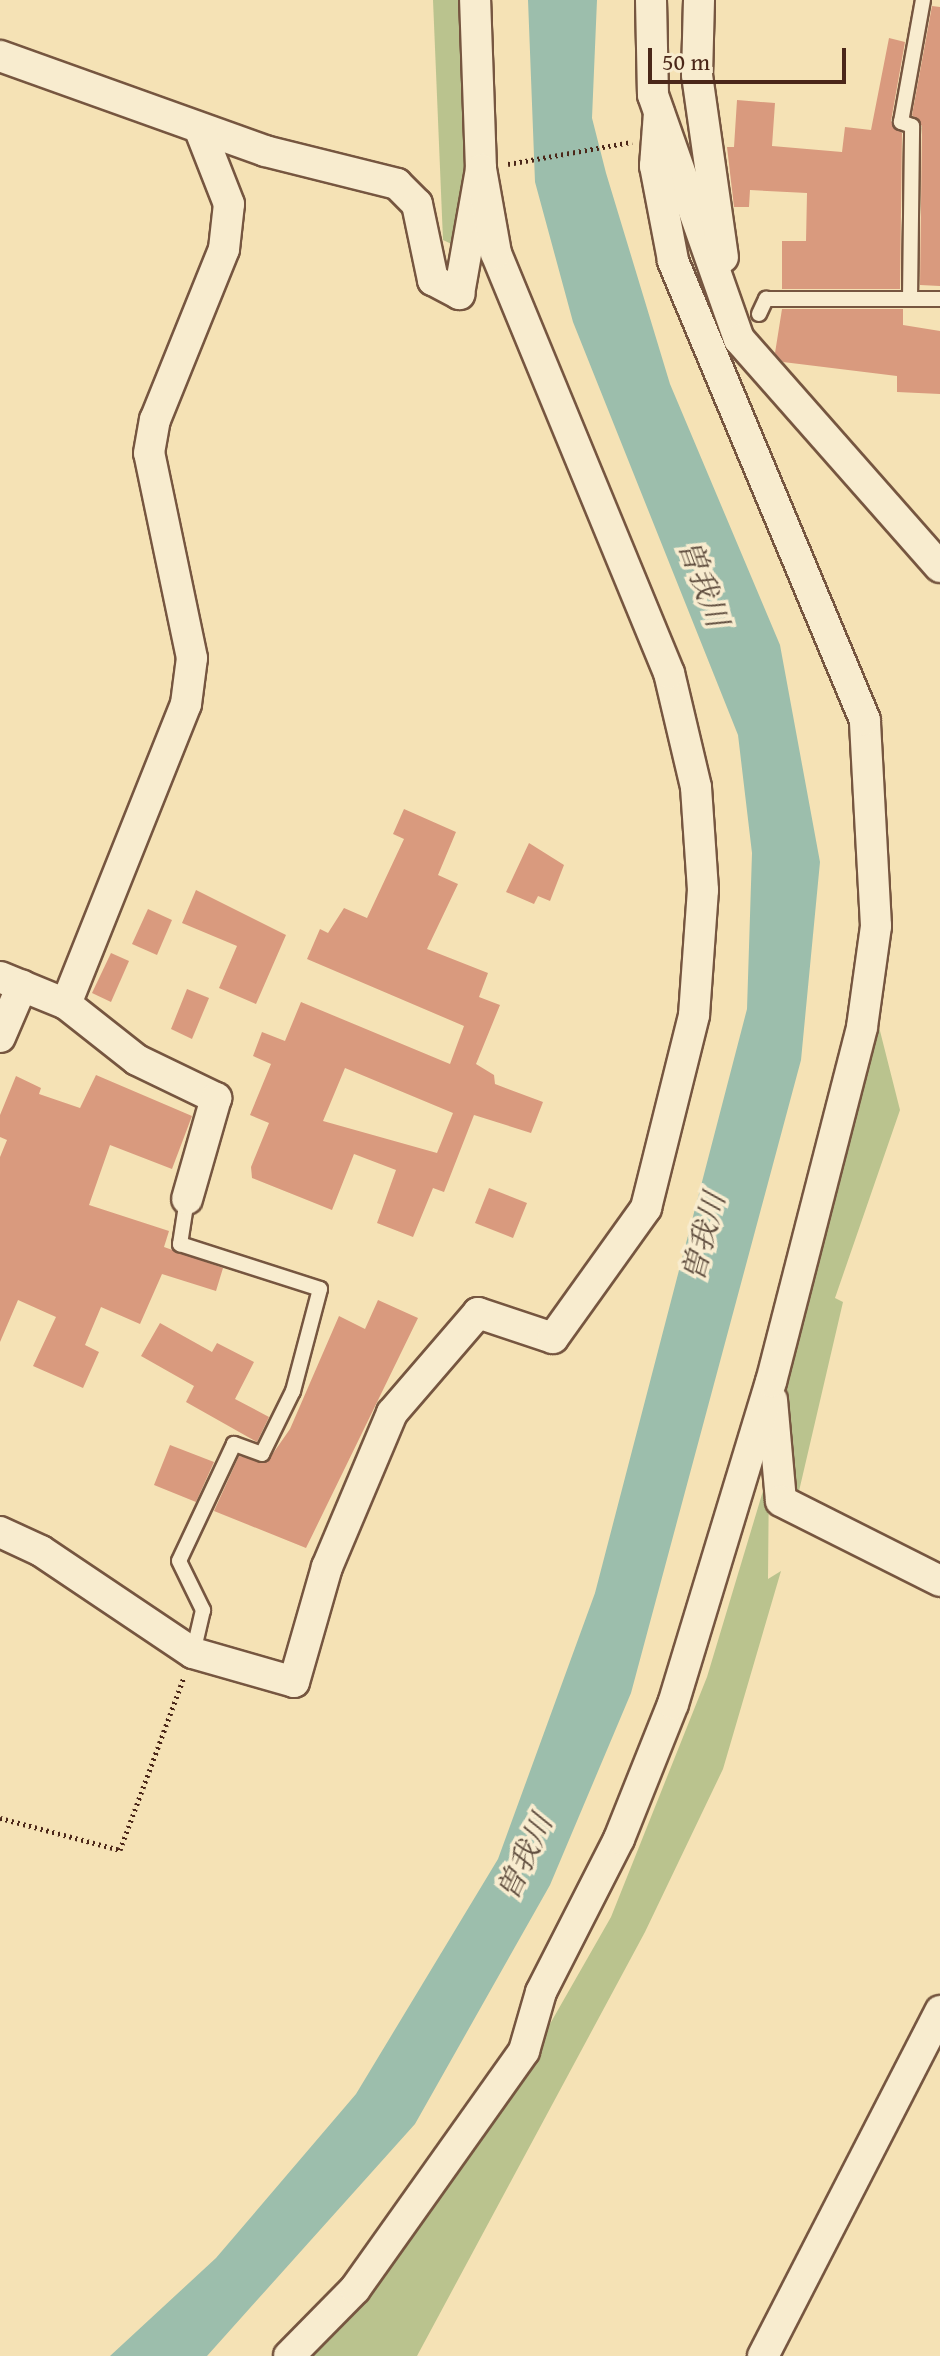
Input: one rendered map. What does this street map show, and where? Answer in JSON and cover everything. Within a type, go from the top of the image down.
[{"type":"street","points":[[0,1532],[41,1551],[193,1653],[294,1682],[327,1567],[392,1413],[478,1313],[553,1338],[646,1208],[694,1015],[702,875],[696,787],[669,673],[496,253],[475,0]]},
{"type":"street","points":[[651,0],[650,60],[659,113],[739,339],[940,567]]},
{"type":"street","points":[[699,0],[697,75],[711,193],[739,339],[751,441]]},
{"type":"street","points":[[0,56],[200,130],[409,192],[433,280],[459,294],[490,167]]},
{"type":"street","points":[[289,2356],[355,2289],[524,2051],[541,1992],[619,1839],[673,1704],[771,1382],[851,1082],[876,926],[865,720],[673,260],[655,166],[659,113]]},
{"type":"street","points":[[66,1004],[186,704],[192,658],[149,453],[155,420],[224,249],[229,204],[200,130]]},
{"type":"street","points":[[0,1037],[11,981],[66,1004],[137,1060],[216,1098],[187,1199]]},
{"type":"street","points":[[771,1382],[781,1501],[940,1581]]},
{"type":"street","points":[[763,2356],[940,2011]]},
{"type":"lane","points":[[910,299],[912,126],[901,122],[923,0]]},
{"type":"lane","points":[[759,314],[766,299],[940,299]]},
{"type":"lane","points":[[187,1199],[180,1244],[320,1289],[293,1391],[262,1454],[234,1444],[179,1561],[203,1610],[193,1653]]},
{"type":"path","points":[[490,167],[642,141]]},
{"type":"path","points":[[0,1818],[120,1850],[193,1653]]},
{"type":"green space","points":[[433,0],[466,0],[468,175],[460,248],[443,240]]},
{"type":"green space","points":[[879,1027],[900,1110],[835,1298],[843,1302],[796,1504],[782,1441],[786,1383]]},
{"type":"green space","points":[[769,1471],[768,1579],[781,1571],[723,1769],[645,1932],[417,2356],[304,2356],[411,2239],[506,2101],[611,1917],[707,1677]]},
{"type":"water","name":"曽我川","points":[[528,0],[597,0],[592,118],[606,173],[670,384],[780,645],[820,862],[801,1060],[631,1693],[550,1885],[415,2124],[207,2356],[110,2356],[216,2258],[356,2094],[498,1859],[595,1593],[747,1009],[752,853],[738,735],[573,322],[535,182]]},
{"type":"building","points":[[932,6],[940,7],[940,286],[920,285],[922,126],[912,115]]},
{"type":"building","points":[[889,38],[905,42],[891,121],[902,133],[900,289],[782,289],[782,241],[806,241],[807,193],[750,190],[749,207],[734,207],[727,147],[734,147],[737,100],[775,103],[772,146],[842,152],[845,127],[871,130]]},
{"type":"building","points":[[782,309],[903,309],[903,325],[940,331],[940,394],[897,392],[897,376],[783,362],[775,353]]},
{"type":"building","points":[[404,809],[456,832],[438,875],[458,884],[427,949],[488,973],[479,997],[500,1005],[476,1064],[494,1075],[495,1084],[543,1102],[531,1133],[474,1115],[444,1192],[433,1188],[413,1237],[377,1223],[396,1170],[354,1154],[332,1210],[252,1178],[251,1167],[269,1123],[250,1115],[271,1064],[253,1056],[262,1032],[285,1041],[301,1002],[450,1064],[464,1026],[307,959],[320,929],[328,933],[344,908],[367,918],[404,839],[393,834]],"holes":[[[345,1068],[453,1113],[437,1153],[323,1121]]]},
{"type":"building","points":[[529,843],[564,865],[550,901],[538,896],[534,904],[506,892]]},
{"type":"building","points":[[196,890],[286,935],[256,1004],[219,988],[237,946],[182,923]]},
{"type":"building","points":[[148,909],[172,920],[157,955],[132,944]]},
{"type":"building","points":[[111,953],[129,961],[111,1002],[92,993]]},
{"type":"building","points":[[187,989],[209,998],[192,1039],[171,1029]]},
{"type":"building","points":[[96,1075],[192,1116],[172,1169],[110,1145],[89,1205],[169,1231],[164,1247],[223,1268],[216,1291],[162,1274],[140,1324],[101,1307],[85,1345],[99,1352],[83,1388],[33,1366],[56,1317],[18,1300],[0,1342],[0,1157],[7,1140],[0,1137],[0,1115],[16,1076],[41,1088],[39,1094],[80,1108]]},
{"type":"building","points":[[489,1188],[527,1203],[513,1238],[475,1223]]},
{"type":"building","points":[[378,1300],[418,1318],[306,1548],[214,1511],[239,1456],[267,1462],[290,1429],[339,1316],[365,1329]]},
{"type":"building","points":[[160,1323],[212,1352],[217,1343],[254,1362],[235,1399],[269,1417],[257,1442],[186,1402],[194,1386],[141,1356]]},
{"type":"building","points":[[170,1445],[214,1462],[196,1502],[154,1485]]}]
